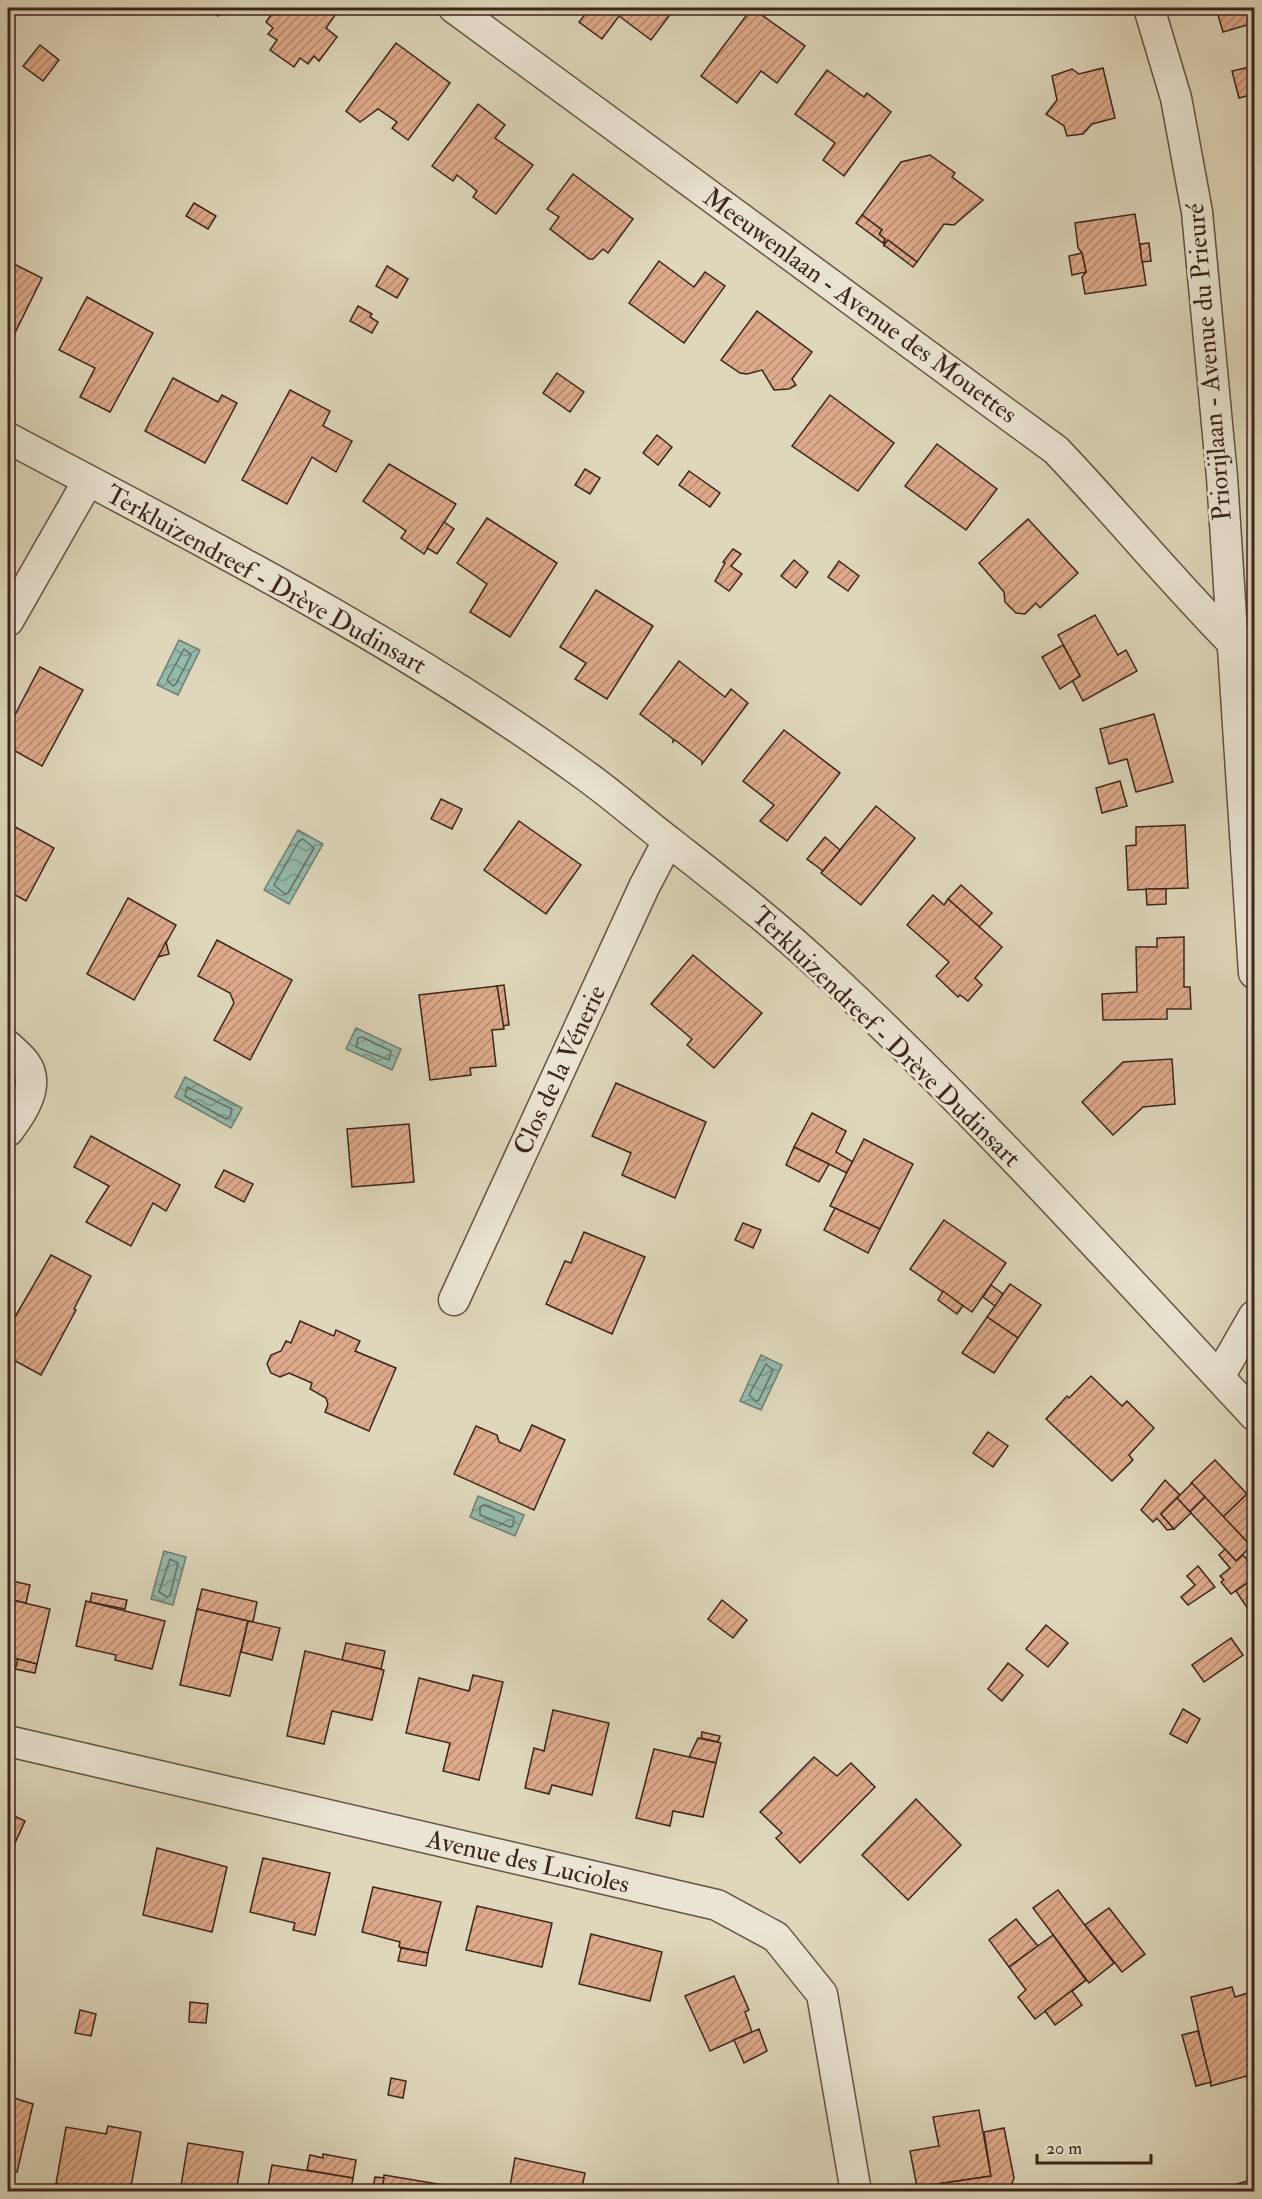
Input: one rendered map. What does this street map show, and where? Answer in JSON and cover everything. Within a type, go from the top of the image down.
[{"type":"street","name":"Meeuwenlaan - Avenue des Mouettes","points":[[453,8],[1056,450],[1114,512],[1181,590],[1232,642]]},
{"type":"street","name":"Priorijlaan - Avenue du Prieuré","points":[[1149,8],[1176,98],[1197,212],[1222,477],[1254,973]]},
{"type":"street","name":"Terkluizendreef - Drève Dudinsart","points":[[8,438],[317,603],[397,650],[582,774],[739,896],[824,970],[992,1135],[1128,1276],[1254,1415]]},
{"type":"street","points":[[8,621],[88,481]]},
{"type":"street","name":"Clos de la Vénerie","points":[[454,1300],[644,887],[668,841]]},
{"type":"street","points":[[8,1046],[26,1063],[32,1089],[19,1117],[8,1131]]},
{"type":"street","points":[[1219,1377],[1254,1316]]},
{"type":"street","name":"Avenue des Lucioles","points":[[8,1741],[717,1905],[776,1937],[822,1994],[856,2192]]},
{"type":"shaded area","points":[[8,1062],[17,1088],[8,1113]]},
{"type":"water","points":[[179,640],[200,650],[178,695],[157,685]]},
{"type":"water","points":[[298,830],[323,844],[289,904],[264,890]]},
{"type":"water","points":[[356,1028],[401,1049],[392,1070],[346,1049]]},
{"type":"water","points":[[185,1077],[242,1108],[231,1128],[175,1097]]},
{"type":"water","points":[[761,1355],[782,1365],[761,1410],[740,1401]]},
{"type":"water","points":[[478,1496],[524,1515],[515,1536],[470,1517]]},
{"type":"water","points":[[164,1551],[186,1557],[173,1605],[151,1599]]},
{"type":"building","points":[[206,8],[224,8],[218,16]]},
{"type":"building","points":[[276,8],[340,8],[326,28],[337,37],[319,61],[314,56],[308,64],[300,58],[294,67],[270,50],[277,40],[268,34],[273,28],[266,22]]},
{"type":"building","points":[[590,8],[675,8],[651,40],[619,16],[602,39],[579,22]]},
{"type":"building","points":[[752,8],[805,46],[777,83],[761,71],[737,103],[701,76]]},
{"type":"building","points":[[1216,8],[1254,8],[1254,23],[1223,32]]},
{"type":"building","points":[[396,43],[450,83],[408,140],[392,128],[397,122],[378,109],[360,122],[346,111]]},
{"type":"building","points":[[40,45],[59,60],[43,81],[23,66]]},
{"type":"building","points":[[1254,66],[1254,130],[1247,96],[1239,98],[1232,71]]},
{"type":"building","points":[[1103,68],[1115,118],[1092,124],[1083,134],[1067,136],[1064,126],[1046,114],[1057,100],[1052,76],[1072,69],[1079,74]]},
{"type":"building","points":[[827,70],[864,97],[867,93],[891,112],[844,176],[823,160],[835,143],[795,114]]},
{"type":"building","points":[[478,104],[505,125],[495,138],[533,165],[496,214],[473,197],[477,191],[457,175],[453,181],[432,166]]},
{"type":"building","points":[[930,155],[955,173],[952,177],[983,200],[954,225],[944,224],[917,262],[888,240],[884,245],[885,239],[879,234],[882,230],[862,215],[901,162]]},
{"type":"building","points":[[573,174],[633,219],[608,253],[603,249],[593,259],[589,259],[550,229],[559,217],[547,209]]},
{"type":"building","points":[[194,203],[216,216],[208,229],[186,216]]},
{"type":"building","points":[[1135,214],[1146,285],[1085,294],[1082,277],[1086,272],[1082,253],[1078,248],[1075,223]]},
{"type":"building","points":[[862,215],[882,230],[879,234],[885,239],[883,243],[856,223]]},
{"type":"building","points":[[888,240],[917,262],[913,267],[884,245]]},
{"type":"building","points":[[1149,243],[1151,261],[1142,262],[1140,244]]},
{"type":"building","points":[[1082,253],[1086,272],[1072,275],[1069,256]]},
{"type":"building","points":[[8,261],[42,278],[8,347]]},
{"type":"building","points":[[659,261],[694,287],[705,272],[725,286],[684,343],[629,303]]},
{"type":"building","points":[[387,266],[408,279],[397,298],[376,286]]},
{"type":"building","points":[[87,297],[153,333],[110,412],[80,397],[95,368],[59,350]]},
{"type":"building","points":[[358,306],[372,314],[370,317],[378,322],[372,333],[350,321]]},
{"type":"building","points":[[757,311],[812,352],[792,379],[796,385],[789,389],[774,390],[762,370],[747,374],[740,373],[721,360]]},
{"type":"building","points":[[557,373],[584,392],[570,412],[543,393]]},
{"type":"building","points":[[173,378],[218,402],[222,395],[237,403],[205,463],[145,431]]},
{"type":"building","points":[[290,390],[330,411],[323,426],[352,441],[336,472],[312,457],[287,504],[242,480]]},
{"type":"building","points":[[830,395],[894,443],[858,491],[792,446]]},
{"type":"building","points":[[657,435],[672,447],[658,465],[643,453]]},
{"type":"building","points":[[937,444],[997,489],[966,530],[905,486]]},
{"type":"building","points":[[389,464],[456,504],[424,554],[401,538],[406,531],[363,501]]},
{"type":"building","points":[[585,469],[600,478],[590,494],[575,485]]},
{"type":"building","points":[[689,471],[720,493],[710,507],[679,485]]},
{"type":"building","points":[[487,518],[557,563],[510,637],[470,612],[487,584],[457,563]]},
{"type":"building","points":[[1028,519],[1078,573],[1040,608],[1036,603],[1025,614],[1016,613],[1005,602],[1004,592],[979,563]]},
{"type":"building","points":[[444,522],[454,529],[437,554],[427,548]]},
{"type":"building","points":[[733,549],[741,554],[731,566],[742,574],[729,591],[715,581],[725,563],[723,562]]},
{"type":"building","points":[[794,560],[808,572],[796,588],[781,576]]},
{"type":"building","points":[[839,561],[859,576],[848,591],[828,577]]},
{"type":"building","points":[[596,590],[653,626],[607,699],[575,679],[586,663],[560,647]]},
{"type":"building","points":[[1095,615],[1118,655],[1126,650],[1137,671],[1083,701],[1072,680],[1080,676],[1058,635]]},
{"type":"building","points":[[1063,645],[1080,676],[1060,689],[1042,657]]},
{"type":"building","points":[[679,661],[725,697],[731,689],[748,703],[702,764],[702,761],[675,740],[673,742],[673,739],[640,714]]},
{"type":"building","points":[[40,667],[83,690],[42,766],[8,747],[8,728]]},
{"type":"building","points":[[1154,714],[1173,782],[1136,792],[1127,759],[1109,764],[1100,729]]},
{"type":"building","points":[[784,730],[840,773],[787,841],[760,821],[774,805],[743,781]]},
{"type":"building","points":[[1120,781],[1127,806],[1102,813],[1096,788]]},
{"type":"building","points":[[441,799],[462,809],[452,829],[431,819]]},
{"type":"building","points":[[876,806],[915,838],[861,905],[821,873]]},
{"type":"building","points":[[519,821],[581,865],[546,914],[484,870]]},
{"type":"building","points":[[8,823],[54,848],[26,901],[8,891]]},
{"type":"building","points":[[1185,825],[1188,888],[1128,890],[1126,846],[1136,845],[1136,827]]},
{"type":"building","points":[[825,837],[840,850],[823,871],[807,859]]},
{"type":"building","points":[[961,885],[992,913],[979,927],[948,899]]},
{"type":"building","points":[[1146,889],[1166,889],[1166,904],[1147,905]]},
{"type":"building","points":[[933,895],[944,905],[948,899],[1002,947],[975,978],[982,985],[968,1001],[960,995],[958,997],[936,976],[949,962],[907,925]]},
{"type":"building","points":[[128,898],[176,925],[134,1000],[87,974]]},
{"type":"building","points":[[1184,937],[1184,987],[1190,987],[1191,1009],[1167,1009],[1167,1019],[1103,1020],[1102,994],[1137,992],[1136,947],[1157,947],[1157,938]]},
{"type":"building","points":[[217,940],[292,980],[250,1060],[214,1040],[234,1003],[230,993],[198,976]]},
{"type":"building","points":[[166,942],[169,954],[158,957]]},
{"type":"building","points":[[693,955],[762,1013],[714,1068],[687,1045],[692,1039],[651,1004]]},
{"type":"building","points":[[504,985],[509,1025],[503,1026],[497,986]]},
{"type":"building","points":[[497,986],[504,1029],[492,1030],[496,1066],[470,1068],[471,1075],[430,1080],[419,995]]},
{"type":"building","points":[[1172,1059],[1175,1104],[1143,1107],[1113,1135],[1082,1102],[1123,1062]]},
{"type":"building","points":[[616,1083],[706,1122],[675,1198],[622,1175],[631,1153],[592,1136]]},
{"type":"building","points":[[812,1113],[846,1131],[836,1152],[853,1162],[847,1173],[794,1147]]},
{"type":"building","points":[[409,1124],[414,1182],[352,1187],[347,1129]]},
{"type":"building","points":[[91,1136],[180,1185],[166,1211],[153,1203],[131,1246],[86,1222],[109,1186],[74,1167]]},
{"type":"building","points":[[864,1139],[913,1164],[880,1229],[830,1206]]},
{"type":"building","points":[[794,1147],[829,1164],[819,1182],[786,1165]]},
{"type":"building","points":[[224,1170],[253,1184],[244,1202],[215,1187]]},
{"type":"building","points":[[835,1208],[880,1229],[868,1253],[824,1230]]},
{"type":"building","points":[[944,1220],[1006,1263],[972,1312],[910,1269]]},
{"type":"building","points":[[743,1223],[761,1230],[753,1248],[735,1240]]},
{"type":"building","points":[[584,1232],[645,1257],[612,1334],[546,1304],[565,1261],[571,1263]]},
{"type":"building","points":[[51,1255],[91,1276],[74,1309],[76,1310],[41,1375],[8,1357],[8,1329]]},
{"type":"building","points":[[1010,1284],[1041,1305],[1018,1338],[987,1317]]},
{"type":"building","points":[[991,1285],[1003,1294],[995,1306],[983,1297]]},
{"type":"building","points":[[943,1291],[963,1306],[957,1314],[938,1300]]},
{"type":"building","points":[[987,1317],[1018,1338],[994,1373],[962,1353]]},
{"type":"building","points":[[300,1321],[334,1336],[336,1330],[360,1341],[355,1351],[396,1368],[369,1431],[325,1412],[328,1404],[326,1398],[310,1389],[312,1383],[289,1373],[280,1377],[271,1373],[267,1364],[271,1355],[281,1351],[286,1341],[291,1343]]},
{"type":"building","points":[[1091,1376],[1122,1406],[1127,1401],[1154,1428],[1129,1455],[1133,1460],[1112,1481],[1046,1419],[1067,1396],[1069,1398]]},
{"type":"building","points":[[532,1425],[565,1440],[534,1510],[454,1474],[476,1426],[497,1435],[499,1442],[520,1451]]},
{"type":"building","points":[[988,1432],[1008,1446],[993,1467],[973,1453]]},
{"type":"building","points":[[1215,1460],[1247,1494],[1223,1517],[1191,1483]]},
{"type":"building","points":[[1165,1480],[1180,1495],[1161,1514],[1174,1529],[1167,1530],[1157,1518],[1153,1522],[1141,1510]]},
{"type":"building","points":[[1192,1483],[1205,1497],[1190,1512],[1177,1498]]},
{"type":"building","points":[[1247,1494],[1254,1502],[1254,1543],[1251,1546],[1223,1517]]},
{"type":"building","points":[[1205,1497],[1251,1546],[1236,1561],[1190,1512]]},
{"type":"building","points":[[1177,1498],[1191,1513],[1174,1529],[1161,1514]]},
{"type":"building","points":[[1225,1549],[1236,1561],[1243,1555],[1254,1568],[1254,1578],[1231,1594],[1221,1582],[1224,1580],[1220,1576],[1230,1568],[1219,1555]]},
{"type":"building","points":[[1198,1566],[1215,1587],[1188,1605],[1181,1597],[1195,1585],[1187,1576]]},
{"type":"building","points":[[1254,1578],[1254,1618],[1236,1591]]},
{"type":"building","points":[[8,1580],[30,1585],[26,1603],[8,1599]]},
{"type":"building","points":[[202,1589],[257,1602],[253,1622],[197,1609]]},
{"type":"building","points":[[92,1593],[127,1600],[125,1609],[90,1602]]},
{"type":"building","points":[[8,1599],[50,1609],[37,1664],[8,1657]]},
{"type":"building","points":[[722,1600],[747,1620],[733,1638],[708,1619]]},
{"type":"building","points":[[86,1601],[165,1621],[152,1669],[115,1660],[116,1655],[76,1646]]},
{"type":"building","points":[[197,1609],[248,1621],[230,1696],[180,1685]]},
{"type":"building","points":[[248,1621],[280,1628],[272,1660],[241,1652]]},
{"type":"building","points":[[1046,1625],[1068,1643],[1048,1667],[1026,1649]]},
{"type":"building","points":[[1231,1638],[1243,1655],[1204,1682],[1192,1665]]},
{"type":"building","points":[[346,1643],[385,1651],[381,1669],[342,1660]]},
{"type":"building","points":[[305,1651],[384,1670],[372,1720],[332,1711],[324,1744],[287,1736]]},
{"type":"building","points":[[18,1659],[37,1664],[35,1673],[15,1669]]},
{"type":"building","points":[[1008,1663],[1023,1675],[1002,1701],[988,1689]]},
{"type":"building","points":[[473,1675],[503,1682],[479,1780],[443,1771],[450,1743],[406,1733],[419,1678],[469,1691]]},
{"type":"building","points":[[1183,1709],[1200,1719],[1187,1743],[1170,1734]]},
{"type":"building","points":[[553,1710],[609,1723],[592,1795],[552,1785],[549,1794],[525,1788],[534,1748],[544,1751]]},
{"type":"building","points":[[702,1732],[720,1736],[718,1742],[701,1738]]},
{"type":"building","points":[[698,1738],[721,1743],[716,1763],[689,1757]]},
{"type":"building","points":[[654,1749],[716,1763],[703,1817],[673,1811],[670,1826],[636,1818]]},
{"type":"building","points":[[814,1757],[837,1776],[851,1763],[875,1787],[800,1863],[776,1838],[782,1833],[760,1812]]},
{"type":"building","points":[[916,1799],[961,1845],[908,1900],[862,1855]]},
{"type":"building","points":[[8,1813],[25,1821],[8,1858]]},
{"type":"building","points":[[157,1848],[227,1867],[212,1932],[143,1915]]},
{"type":"building","points":[[263,1858],[330,1873],[315,1935],[293,1930],[295,1923],[250,1912]]},
{"type":"building","points":[[373,1887],[441,1902],[428,1953],[399,1947],[400,1942],[362,1932]]},
{"type":"building","points":[[1058,1890],[1114,1963],[1089,1983],[1033,1908]]},
{"type":"building","points":[[477,1906],[552,1923],[542,1967],[466,1950]]},
{"type":"building","points":[[1109,1908],[1145,1954],[1122,1972],[1085,1925]]},
{"type":"building","points":[[1016,1919],[1038,1946],[1009,1967],[989,1940]]},
{"type":"building","points":[[591,1934],[662,1952],[650,2001],[579,1984]]},
{"type":"building","points":[[1053,1935],[1086,1980],[1035,2019],[1018,1997],[1026,1990],[1009,1967]]},
{"type":"building","points":[[401,1948],[428,1953],[426,1966],[398,1961]]},
{"type":"building","points":[[734,1976],[749,2010],[745,2012],[752,2032],[710,2051],[685,1996]]},
{"type":"building","points":[[1086,1980],[1072,1991],[1082,2005],[1055,2025],[1045,2011]]},
{"type":"building","points":[[1232,1987],[1235,1997],[1254,1991],[1254,2074],[1211,2086],[1191,1997]]},
{"type":"building","points":[[190,2002],[208,2004],[206,2023],[189,2022]]},
{"type":"building","points":[[80,2010],[96,2014],[91,2036],[75,2033]]},
{"type":"building","points":[[759,2029],[767,2051],[744,2063],[734,2040]]},
{"type":"building","points":[[1198,2031],[1211,2082],[1196,2086],[1182,2035]]},
{"type":"building","points":[[391,2078],[406,2081],[403,2098],[388,2095]]},
{"type":"building","points":[[8,2096],[33,2104],[17,2172],[8,2170]]},
{"type":"building","points":[[979,2110],[991,2176],[917,2187],[910,2151],[939,2146],[933,2117]]},
{"type":"building","points":[[108,2126],[141,2132],[130,2192],[96,2192],[56,2184],[66,2127],[106,2134]]},
{"type":"building","points":[[1004,2128],[1014,2178],[1010,2189],[1001,2192],[918,2192],[917,2187],[991,2176],[984,2132]]},
{"type":"building","points":[[188,2143],[243,2152],[236,2192],[180,2192]]},
{"type":"building","points":[[323,2154],[356,2160],[353,2178],[307,2170],[310,2155],[323,2158]]},
{"type":"building","points":[[515,2158],[585,2173],[581,2192],[509,2192]]},
{"type":"building","points":[[272,2165],[353,2178],[350,2192],[267,2192]]},
{"type":"building","points":[[384,2175],[468,2189],[467,2192],[381,2192]]},
{"type":"building","points":[[375,2177],[384,2178],[381,2192],[372,2192]]},
{"type":"building","points":[[1254,2179],[1254,2192],[1213,2191]]}]
